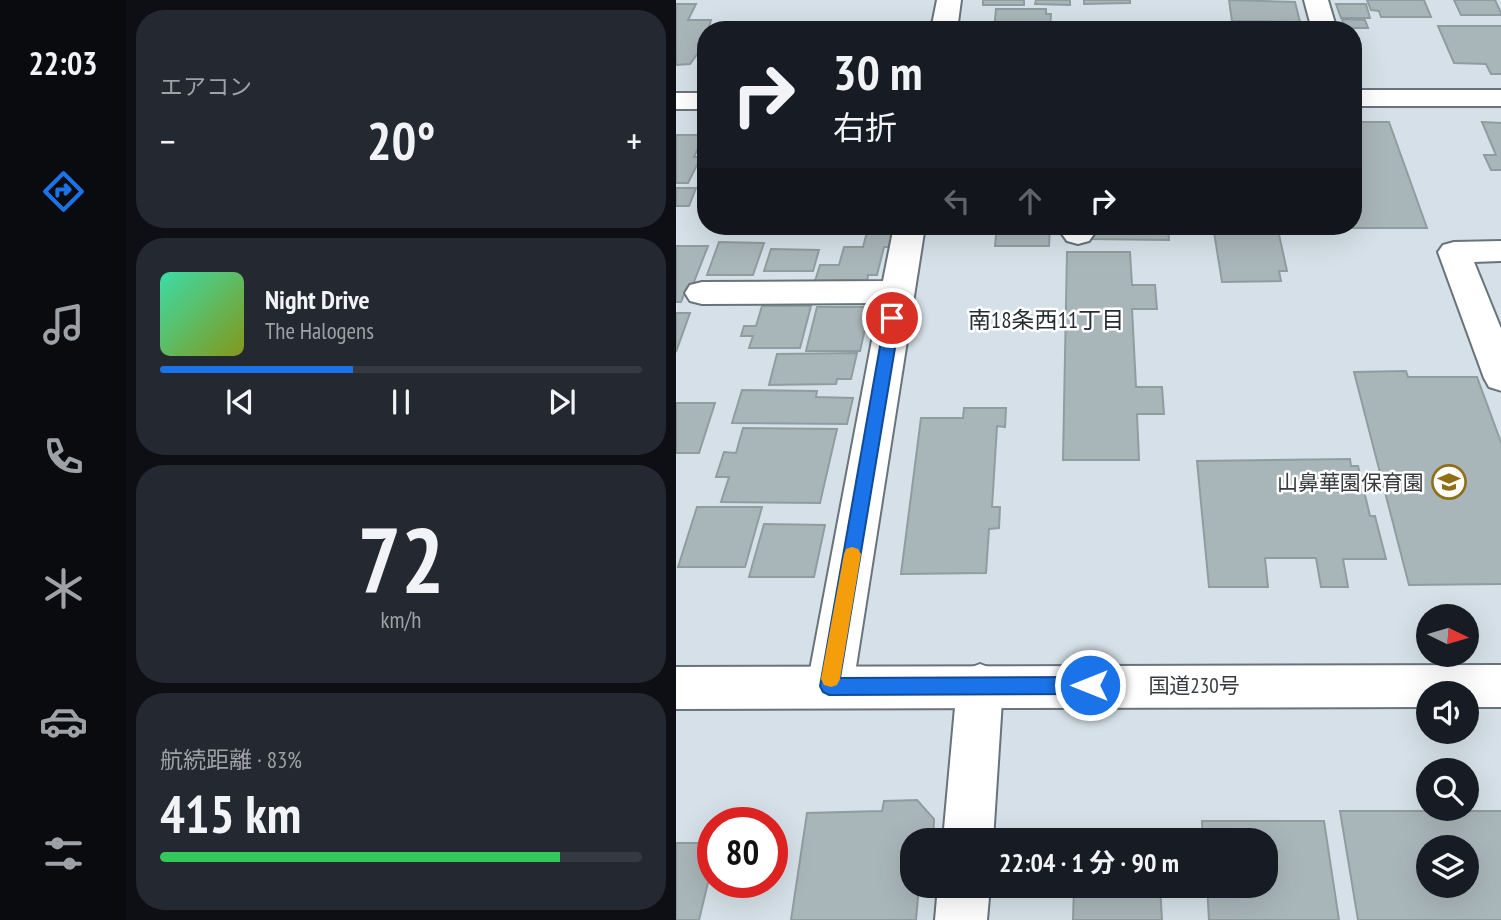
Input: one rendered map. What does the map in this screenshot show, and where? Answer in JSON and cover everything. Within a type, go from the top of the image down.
[{"type":"main road","points":[[946,21],[949,0]]},
{"type":"main road","points":[[1316,0],[1322,21]]},
{"type":"main road","points":[[1362,98],[1501,98]]},
{"type":"main road","points":[[676,101],[697,101]]},
{"type":"main road","points":[[829,686],[907,235]]},
{"type":"main road","points":[[1501,251],[1454,251],[1501,378]]},
{"type":"main road","points":[[702,293],[897,292]]},
{"type":"main road","points":[[969,828],[980,685]]},
{"type":"main road","name":"国道230号","points":[[676,688],[980,685],[1501,686]]},
{"type":"main road","points":[[961,920],[963,898]]},
{"type":"building","points":[[983,0],[1024,0],[1024,5],[983,5]]},
{"type":"building","points":[[1036,0],[1070,0],[1070,5],[1035,4]]},
{"type":"building","points":[[1084,0],[1130,0],[1130,3],[1084,4]]},
{"type":"building","points":[[1229,0],[1295,2],[1300,21],[1232,21]]},
{"type":"building","points":[[1367,0],[1424,0],[1431,17],[1381,17],[1379,11],[1371,10]]},
{"type":"building","points":[[1454,0],[1495,0],[1502,15],[1461,15]]},
{"type":"building","points":[[676,4],[696,4],[688,20],[711,21],[697,21],[697,54],[690,64],[676,65]]},
{"type":"building","points":[[1336,4],[1366,4],[1370,18],[1341,18]]},
{"type":"building","points":[[996,9],[1046,9],[1046,14],[1051,14],[1051,21],[995,21]]},
{"type":"building","points":[[1365,20],[1368,28],[1362,28],[1362,21],[1342,21]]},
{"type":"building","points":[[1438,26],[1502,26],[1502,74],[1491,74],[1486,64],[1454,63]]},
{"type":"building","points":[[1362,122],[1389,122],[1427,228],[1362,228]]},
{"type":"building","points":[[1482,122],[1502,123],[1502,170],[1491,170],[1484,155],[1496,155]]},
{"type":"building","points":[[676,135],[697,135],[694,157],[697,157],[697,165],[688,183],[676,183]]},
{"type":"building","points":[[676,188],[696,188],[689,206],[676,206]]},
{"type":"building","points":[[866,235],[892,235],[889,247],[884,247],[877,275],[868,275],[867,282],[815,281],[820,265],[839,265],[844,247],[863,247]]},
{"type":"building","points":[[996,235],[1050,235],[1049,246],[995,246]]},
{"type":"building","points":[[1092,235],[1169,235],[1169,240],[1092,239]]},
{"type":"building","points":[[1214,235],[1279,235],[1287,271],[1279,271],[1281,281],[1222,282]]},
{"type":"building","points":[[719,242],[764,243],[753,275],[707,275]]},
{"type":"building","points":[[676,246],[708,246],[692,287],[687,287],[681,302],[676,302]]},
{"type":"building","points":[[771,249],[819,250],[813,271],[764,271]]},
{"type":"building","points":[[1067,252],[1130,252],[1132,285],[1155,285],[1157,309],[1132,309],[1136,387],[1162,387],[1164,414],[1137,414],[1139,460],[1063,460]]},
{"type":"building","points":[[762,306],[811,306],[800,348],[749,348],[753,336],[741,336],[744,326],[756,326]]},
{"type":"building","points":[[817,307],[870,307],[860,351],[806,351]]},
{"type":"building","points":[[676,313],[690,313],[676,352]]},
{"type":"building","points":[[857,353],[851,379],[837,379],[836,384],[769,385],[777,354]]},
{"type":"building","points":[[1406,371],[1408,377],[1477,377],[1502,445],[1502,584],[1409,585],[1354,372]]},
{"type":"building","points":[[742,390],[817,391],[816,397],[853,398],[847,424],[732,423]]},
{"type":"building","points":[[676,403],[715,403],[699,453],[676,453]]},
{"type":"building","points":[[964,408],[1006,408],[1005,427],[997,426],[992,507],[1000,507],[999,528],[989,529],[986,573],[901,574],[921,418],[963,418]]},
{"type":"building","points":[[743,428],[837,429],[820,503],[721,502],[729,477],[716,477],[724,452],[736,453]]},
{"type":"building","points":[[1350,459],[1351,466],[1358,466],[1370,516],[1375,516],[1386,559],[1343,559],[1348,587],[1321,587],[1316,558],[1265,558],[1268,587],[1209,587],[1197,461]]},
{"type":"building","points":[[697,507],[762,507],[745,567],[678,567]]},
{"type":"building","points":[[764,524],[825,525],[814,577],[749,577]]},
{"type":"building","points":[[917,800],[934,819],[934,828],[900,828],[900,898],[918,898],[916,920],[791,920],[807,813],[882,811],[884,801]]},
{"type":"building","points":[[1340,811],[1416,811],[1416,821],[1479,821],[1479,811],[1502,811],[1502,920],[1358,920]]},
{"type":"building","points":[[1202,821],[1324,821],[1339,920],[1209,920],[1208,898],[1278,898],[1278,828],[1202,828]]},
{"type":"building","points":[[676,843],[697,843],[697,898],[704,898],[699,920],[676,920]]},
{"type":"building","points":[[1074,898],[1161,898],[1162,920],[1073,920]]},
{"type":"slow traffic","points":[[831,679],[852,554]]},
{"type":"place","name":"山鼻華園保育園","points":[[1449,482]]},
{"type":"district","name":"南18条西11丁目","points":[[1046,319]]},
{"type":"route","points":[[892,318],[829,686],[1090,685]]}]
